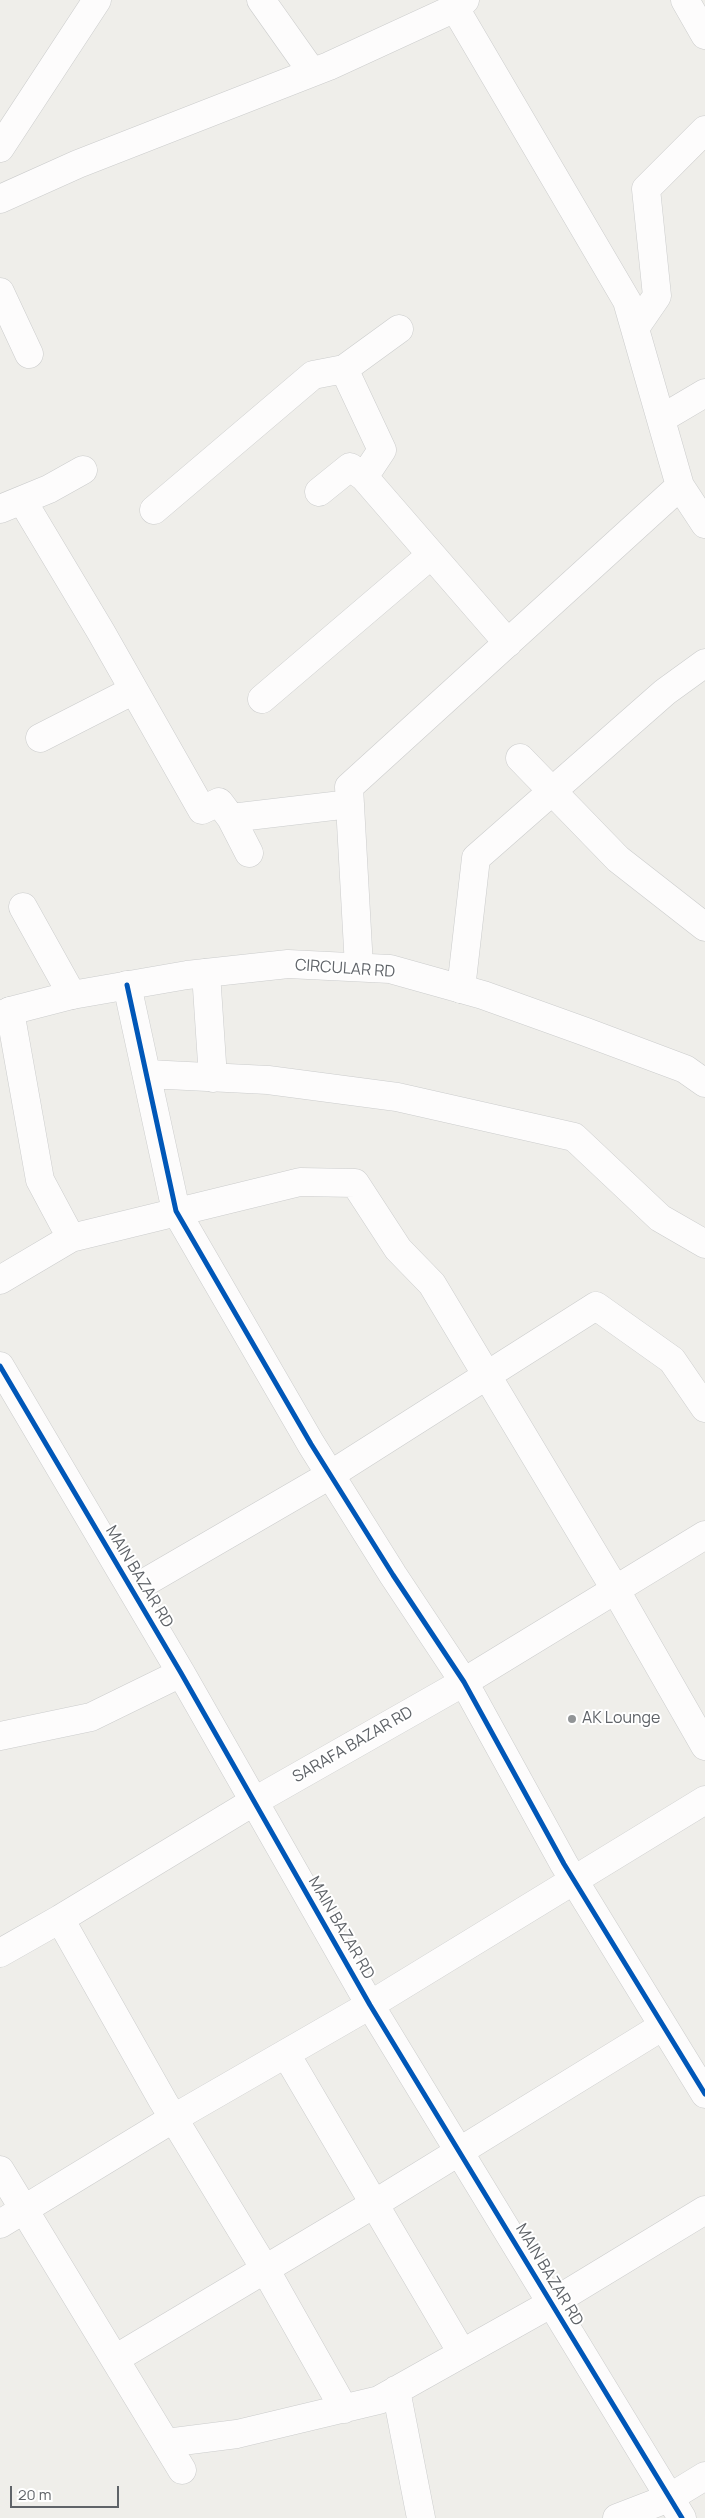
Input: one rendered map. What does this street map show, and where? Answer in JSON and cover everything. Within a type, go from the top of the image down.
[{"type":"street","points":[[0,148],[98,0]]},
{"type":"street","points":[[261,0],[312,72]]},
{"type":"street","points":[[685,0],[705,35]]},
{"type":"street","points":[[0,199],[78,164],[312,72],[460,4],[627,301],[680,486],[705,524]]},
{"type":"street","points":[[635,328],[657,296],[646,189],[705,130]]},
{"type":"street","points":[[0,292],[8,331],[29,354]]},
{"type":"street","points":[[154,510],[313,374],[344,369],[399,329]]},
{"type":"street","points":[[344,369],[382,450],[364,478]]},
{"type":"street","points":[[661,419],[705,393]]},
{"type":"street","points":[[319,492],[350,467],[364,478],[508,643]]},
{"type":"street","points":[[83,470],[49,489],[11,505],[134,690],[202,810],[219,802],[231,818],[249,853]]},
{"type":"street","points":[[359,968],[350,787],[680,486]]},
{"type":"street","points":[[262,699],[431,555]]},
{"type":"street","points":[[461,989],[476,858],[665,692],[705,662]]},
{"type":"street","points":[[40,738],[134,690]]},
{"type":"street","points":[[520,758],[618,860],[705,927]]},
{"type":"street","points":[[231,818],[350,804]]},
{"type":"street","points":[[23,908],[72,995]]},
{"type":"street","name":"CIRCULAR RD","points":[[5,1013],[72,995],[206,973],[288,964],[390,969],[461,989],[586,1032],[676,1066],[705,1084]]},
{"type":"street","points":[[206,973],[213,1078]]},
{"type":"street","points":[[127,985],[176,1210],[330,1475],[393,1576],[464,1682],[574,1881],[705,2094]]},
{"type":"street","points":[[5,1013],[40,1180],[71,1238]]},
{"type":"street","points":[[147,1074],[268,1080],[397,1098],[574,1138],[660,1218],[705,1244]]},
{"type":"street","points":[[0,1280],[71,1238],[176,1210],[300,1182],[355,1183],[398,1249],[432,1284],[615,1589],[705,1746]]},
{"type":"street","points":[[132,1590],[330,1475],[596,1306],[672,1360],[705,1408]]},
{"type":"street","name":"MAIN BAZAR RD","points":[[0,1366],[181,1673],[370,2005],[676,2508]]},
{"type":"street","name":"SARAFA BAZAR RD","points":[[0,1953],[60,1919],[253,1802],[464,1682],[705,1535]]},
{"type":"street","points":[[0,1736],[91,1717],[181,1673]]},
{"type":"street","points":[[0,2224],[174,2118],[370,2005],[705,1800]]},
{"type":"street","points":[[60,1919],[174,2118],[265,2269],[344,2410]]},
{"type":"street","points":[[115,2359],[374,2204],[663,2026]]},
{"type":"street","points":[[286,2054],[462,2353]]},
{"type":"street","points":[[0,2170],[182,2470]]},
{"type":"street","points":[[166,2443],[237,2434],[344,2410],[379,2400],[552,2303],[705,2210]]},
{"type":"street","points":[[396,2390],[421,2518]]},
{"type":"street","points":[[617,2518],[676,2508],[705,2476]]},
{"type":"cycle path","points":[[127,985],[176,1211],[311,1444],[393,1575],[464,1682],[564,1864],[705,2094]]},
{"type":"cycle path","points":[[0,1366],[181,1673],[370,2005],[682,2518]]},
{"type":"place","name":"AK Lounge","points":[[572,1719]]}]
